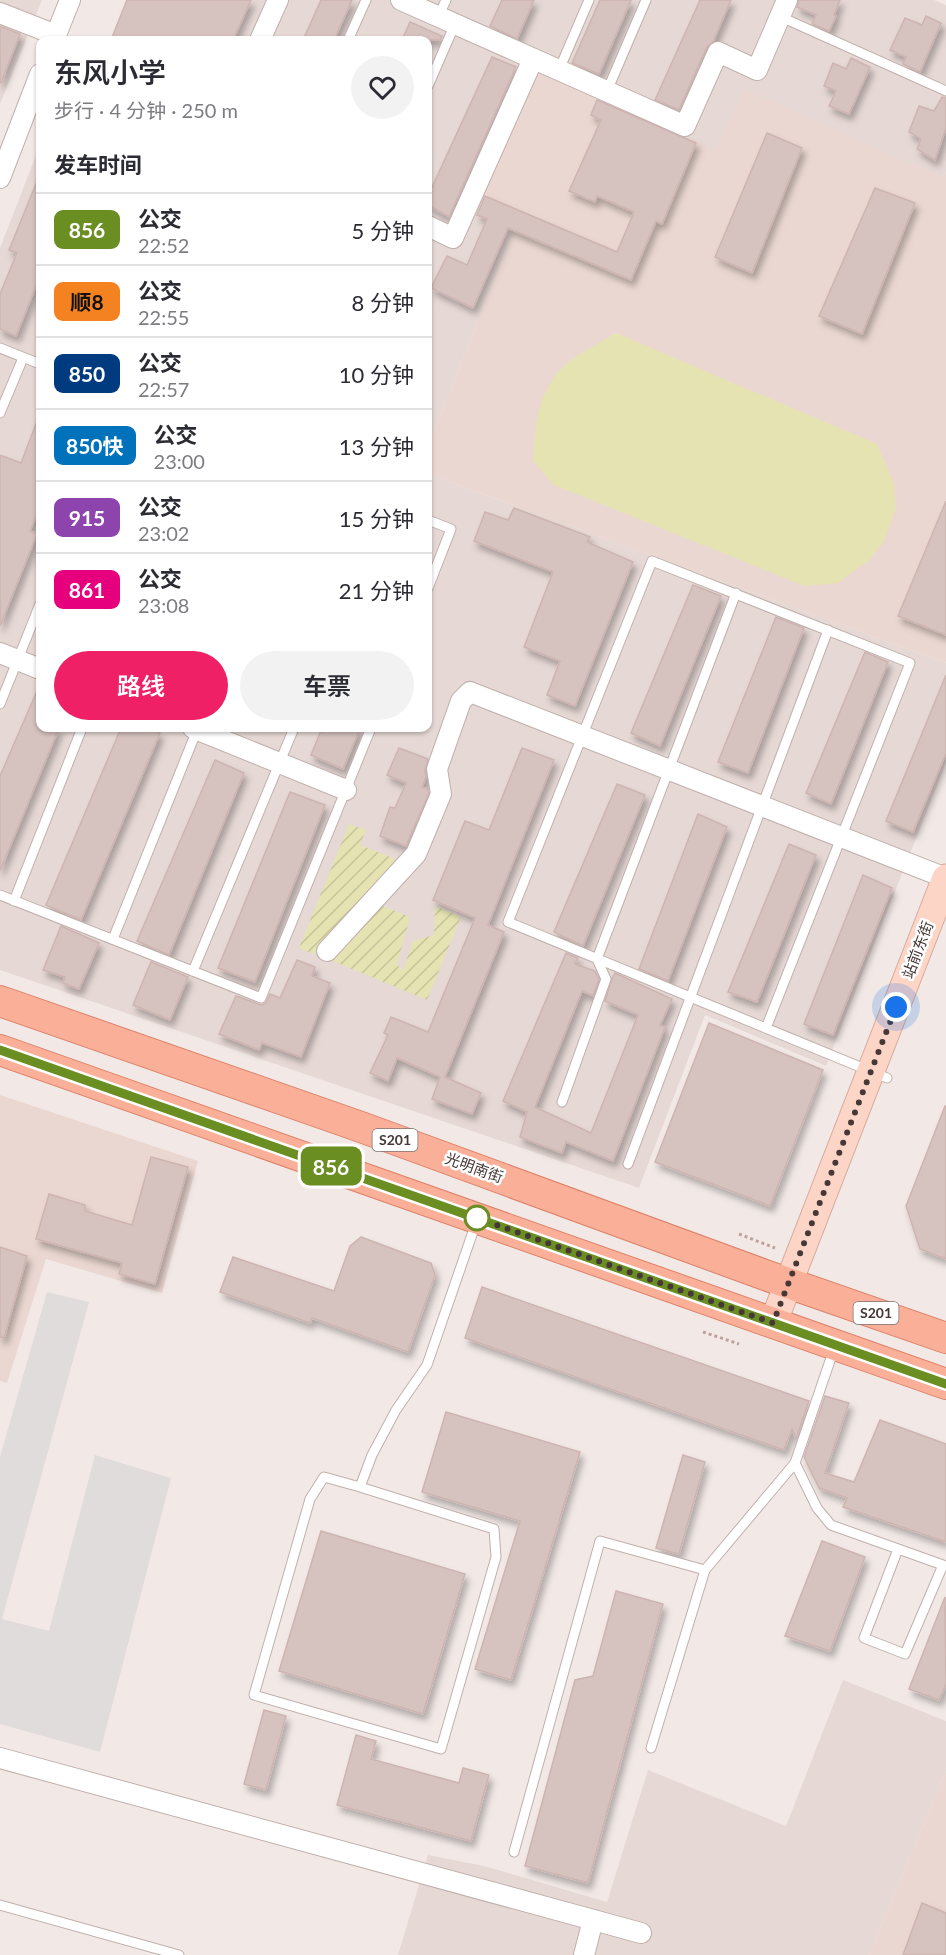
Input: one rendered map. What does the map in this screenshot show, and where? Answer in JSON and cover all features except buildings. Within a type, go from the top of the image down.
[{"type":"main road","name":"光明南街","points":[[0,1001],[946,1338]]},
{"type":"main road","points":[[0,1050],[946,1384]]},
{"type":"street","points":[[56,36],[70,0]]},
{"type":"street","points":[[262,36],[278,0]]},
{"type":"street","points":[[401,0],[446,14],[533,58],[685,126],[718,52],[757,70],[784,8]]},
{"type":"street","points":[[0,13],[51,36]]},
{"type":"street","points":[[432,228],[453,237],[533,58]]},
{"type":"street","points":[[0,178],[36,84]]},
{"type":"street","points":[[9,657],[36,667]]},
{"type":"street","points":[[327,951],[416,854],[441,794],[437,769],[461,700],[470,692],[946,878]]},
{"type":"street","points":[[206,732],[346,790]]},
{"type":"street","name":"站前东街","points":[[782,1326],[879,1075],[946,878]]},
{"type":"street","name":"站前东街","points":[[879,1075],[946,930]]},
{"type":"street","points":[[0,1758],[641,1933]]},
{"type":"street","points":[[584,1955],[593,1920]]},
{"type":"lane","points":[[350,36],[366,0]]},
{"type":"lane","points":[[559,70],[589,0]]},
{"type":"lane","points":[[607,92],[646,0]]},
{"type":"lane","points":[[784,8],[946,91]]},
{"type":"lane","points":[[432,70],[446,14]]},
{"type":"lane","points":[[0,348],[36,362]]},
{"type":"lane","points":[[0,413],[23,357]]},
{"type":"lane","points":[[432,522],[451,530],[432,578]]},
{"type":"lane","points":[[766,1028],[910,663],[652,561],[508,922],[879,1075]]},
{"type":"lane","points":[[562,1102],[606,979],[597,959],[736,593]]},
{"type":"lane","points":[[0,704],[9,657],[36,611]]},
{"type":"lane","points":[[627,1164],[828,630]]},
{"type":"lane","points":[[14,901],[80,732]]},
{"type":"lane","points":[[113,939],[194,732]]},
{"type":"lane","points":[[193,971],[292,732]]},
{"type":"lane","points":[[0,895],[261,998],[369,732]]},
{"type":"lane","points":[[360,1487],[372,1455],[396,1410],[427,1365],[478,1218]]},
{"type":"lane","points":[[651,1748],[705,1570],[795,1462],[836,1344]]},
{"type":"lane","points":[[795,1462],[817,1508],[831,1525],[943,1565],[905,1654],[864,1638],[898,1549]]},
{"type":"lane","points":[[324,1477],[360,1487],[494,1529],[496,1557],[441,1749],[254,1695],[310,1500],[324,1477]]},
{"type":"lane","points":[[514,1852],[600,1541],[705,1570]]},
{"type":"lane","points":[[0,1905],[179,1955]]},
{"type":"path","points":[[740,1234],[774,1248]]},
{"type":"path","points":[[703,1332],[739,1344]]},
{"type":"shaded area","points":[[0,0],[42,0],[0,104]]},
{"type":"shaded area","points":[[198,0],[934,0],[946,5],[946,172],[944,178],[653,293],[513,234],[432,436],[432,36],[183,36]]},
{"type":"shaded area","points":[[534,68],[716,150],[744,89],[943,178],[946,172],[946,663],[432,475],[432,436],[513,234],[470,214]]},
{"type":"shaded area","points":[[36,155],[36,732],[432,732],[432,475],[946,663],[946,763],[826,1066],[705,1015],[639,1188],[0,970],[0,248]]},
{"type":"shaded area","points":[[616,333],[877,444],[894,483],[896,509],[883,543],[868,561],[838,583],[805,586],[554,485],[533,461],[536,424],[542,400],[561,369],[580,354]]},
{"type":"shaded area","points":[[349,824],[366,830],[360,845],[395,859],[375,892],[314,954],[299,948]]},
{"type":"shaded area","points":[[382,906],[410,917],[397,965],[403,970],[413,941],[434,935],[435,906],[461,917],[427,1000],[328,959]]},
{"type":"shaded area","points":[[0,1095],[198,1161],[162,1293],[46,1259],[7,1383],[0,1381]]},
{"type":"shaded area","points":[[47,1292],[89,1302],[2,1619],[49,1631],[95,1455],[171,1478],[100,1752],[0,1724],[0,1457]]},
{"type":"shaded area","points":[[843,1680],[946,1721],[946,1771],[869,1955],[398,1955],[428,1855],[484,1866],[607,1902],[648,1770],[786,1826]]},
{"type":"shaded area","points":[[946,1771],[946,1955],[869,1955]]},
{"type":"bus line","name":"856","points":[[0,1050],[946,1384]]},
{"type":"route","points":[[477,1218],[773,1323],[896,1007]]}]
